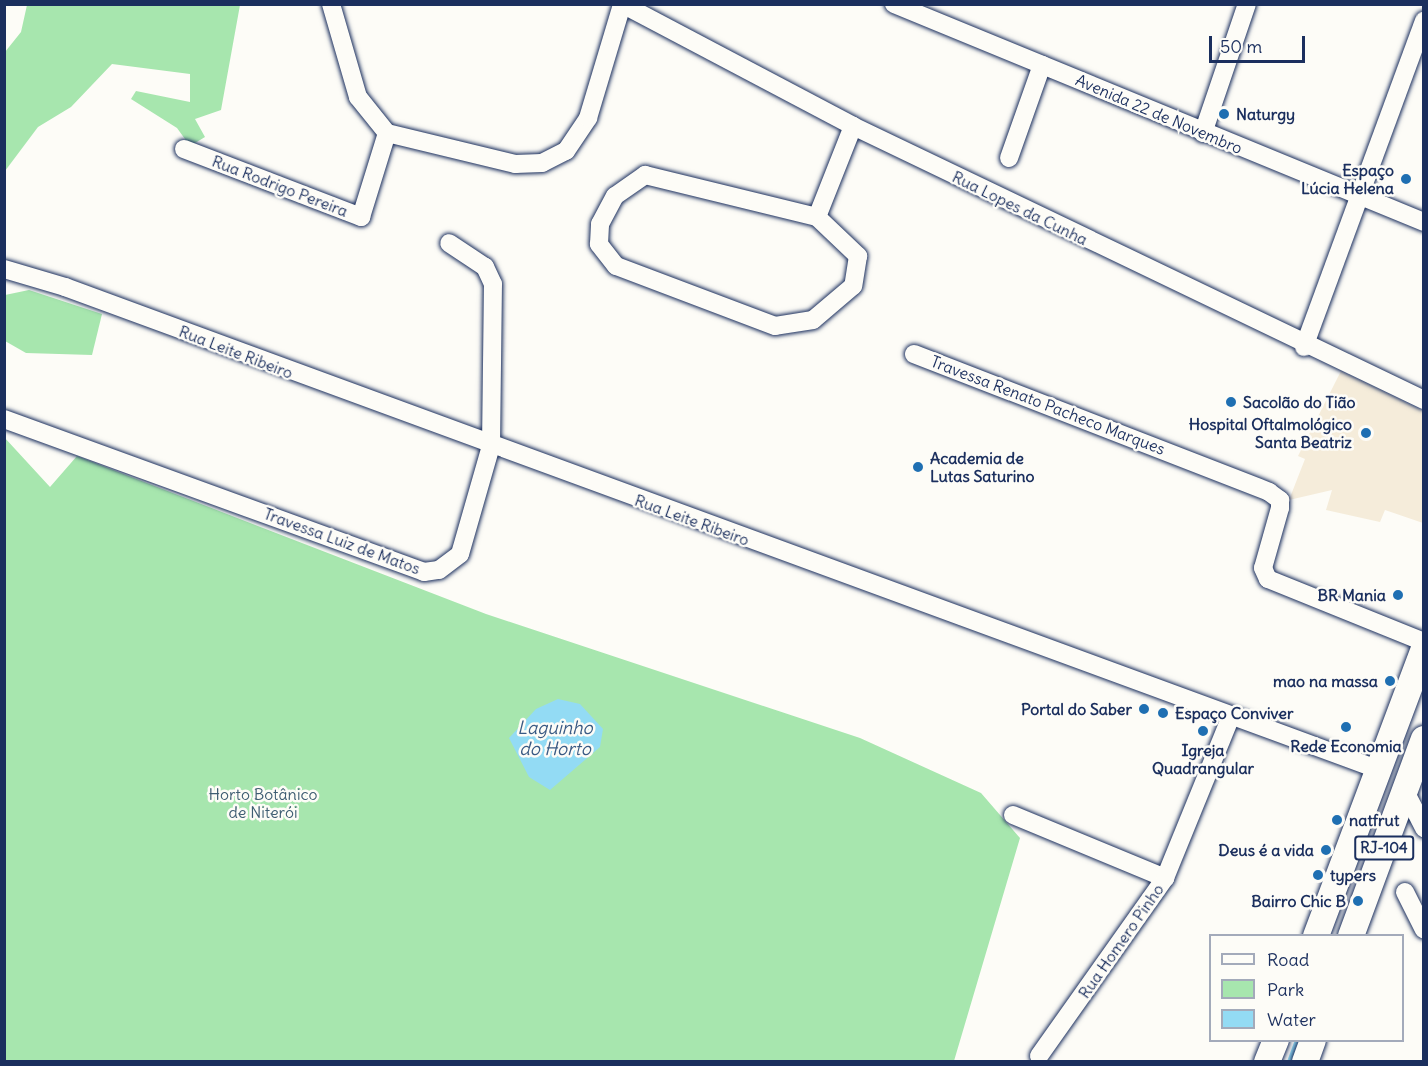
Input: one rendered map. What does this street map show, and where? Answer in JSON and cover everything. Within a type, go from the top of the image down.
[{"type":"highway","name":"RJ-104","points":[[1317,934],[1424,648]]},
{"type":"highway","name":"RJ-104","points":[[1352,934],[1424,740]]},
{"type":"highway","points":[[1268,1062],[1276,1042]]},
{"type":"highway","points":[[1305,1062],[1313,1042]]},
{"type":"street","points":[[331,4],[358,97],[387,133],[515,164],[542,163],[566,152],[588,118],[622,5]]},
{"type":"street","name":"Avenida 22 de Novembro","points":[[894,4],[1359,198],[1424,222]]},
{"type":"street","points":[[1203,133],[1247,4]]},
{"type":"street","name":"Rua Lopes da Cunha","points":[[622,5],[853,126],[1305,347],[1424,400]]},
{"type":"street","points":[[1305,347],[1424,20]]},
{"type":"street","points":[[1009,158],[1042,65]]},
{"type":"street","points":[[817,217],[853,126]]},
{"type":"street","name":"Rua Rodrigo Pereira","points":[[184,149],[361,217],[387,133]]},
{"type":"street","points":[[653,174],[817,217],[850,243],[859,269],[853,286],[813,320],[795,325],[775,326],[616,266],[599,244],[600,224],[615,196],[653,174]]},
{"type":"street","name":"Travessa Luiz de Matos","points":[[4,419],[424,572],[445,567],[459,554],[491,446],[493,284],[485,267],[449,243]]},
{"type":"street","name":"Rua Leite Ribeiro","points":[[4,269],[66,287],[1230,719],[1380,770]]},
{"type":"street","name":"Travessa Renato Pacheco Marques","points":[[915,354],[1269,492],[1280,500],[1280,508],[1263,568],[1268,579],[1424,642]]},
{"type":"street","name":"Rua Homero Pinho","points":[[1039,1056],[1165,878],[1230,719]]},
{"type":"street","points":[[1405,791],[1424,828]]},
{"type":"street","points":[[1013,815],[1165,878]]},
{"type":"street","points":[[1405,892],[1424,930]]},
{"type":"shaded area","name":"Hospital Oftalmológico Santa Beatriz","points":[[1341,371],[1423,411],[1423,523],[1385,510],[1380,522],[1326,510],[1332,490],[1289,500],[1305,459],[1298,456]]},
{"type":"green space","points":[[27,5],[240,5],[221,110],[195,119],[205,137],[190,146],[177,128],[131,99],[136,91],[190,102],[190,74],[112,64],[71,107],[38,127],[5,171],[5,52],[21,32]]},
{"type":"green space","points":[[29,290],[102,314],[92,355],[26,353],[5,341],[5,295]]},
{"type":"green space","name":"Horto Botânico de Niterói","points":[[4,437],[50,487],[77,456],[486,614],[860,738],[981,793],[1020,838],[954,1061],[5,1061]]},
{"type":"water","name":"Laguinho do Horto","points":[[558,699],[580,704],[603,729],[600,747],[550,790],[529,777],[509,738],[536,709]]},
{"type":"waterway","points":[[1289,1062],[1296,1042]]},
{"type":"place","name":"Naturgy","points":[[1224,114]]},
{"type":"place","name":"Espaço Lúcia Helena","points":[[1406,179]]},
{"type":"place","name":"Sacolão do Tião","points":[[1231,402]]},
{"type":"place","name":"Hospital Oftalmológico Santa Beatriz","points":[[1366,433]]},
{"type":"place","name":"Academia de Lutas Saturino","points":[[918,467]]},
{"type":"place","name":"BR Mania","points":[[1398,595]]},
{"type":"place","name":"mao na massa","points":[[1390,681]]},
{"type":"place","name":"Portal do Saber","points":[[1144,709]]},
{"type":"place","name":"Espaço Conviver","points":[[1163,713]]},
{"type":"place","name":"Rede Economia","points":[[1346,727]]},
{"type":"place","name":"Igreja Quadrangular","points":[[1203,731]]},
{"type":"place","name":"natfrut","points":[[1337,820]]},
{"type":"place","name":"Deus é a vida","points":[[1326,850]]},
{"type":"place","name":"typers","points":[[1318,875]]},
{"type":"place","name":"Bairro Chic B","points":[[1358,901]]}]
